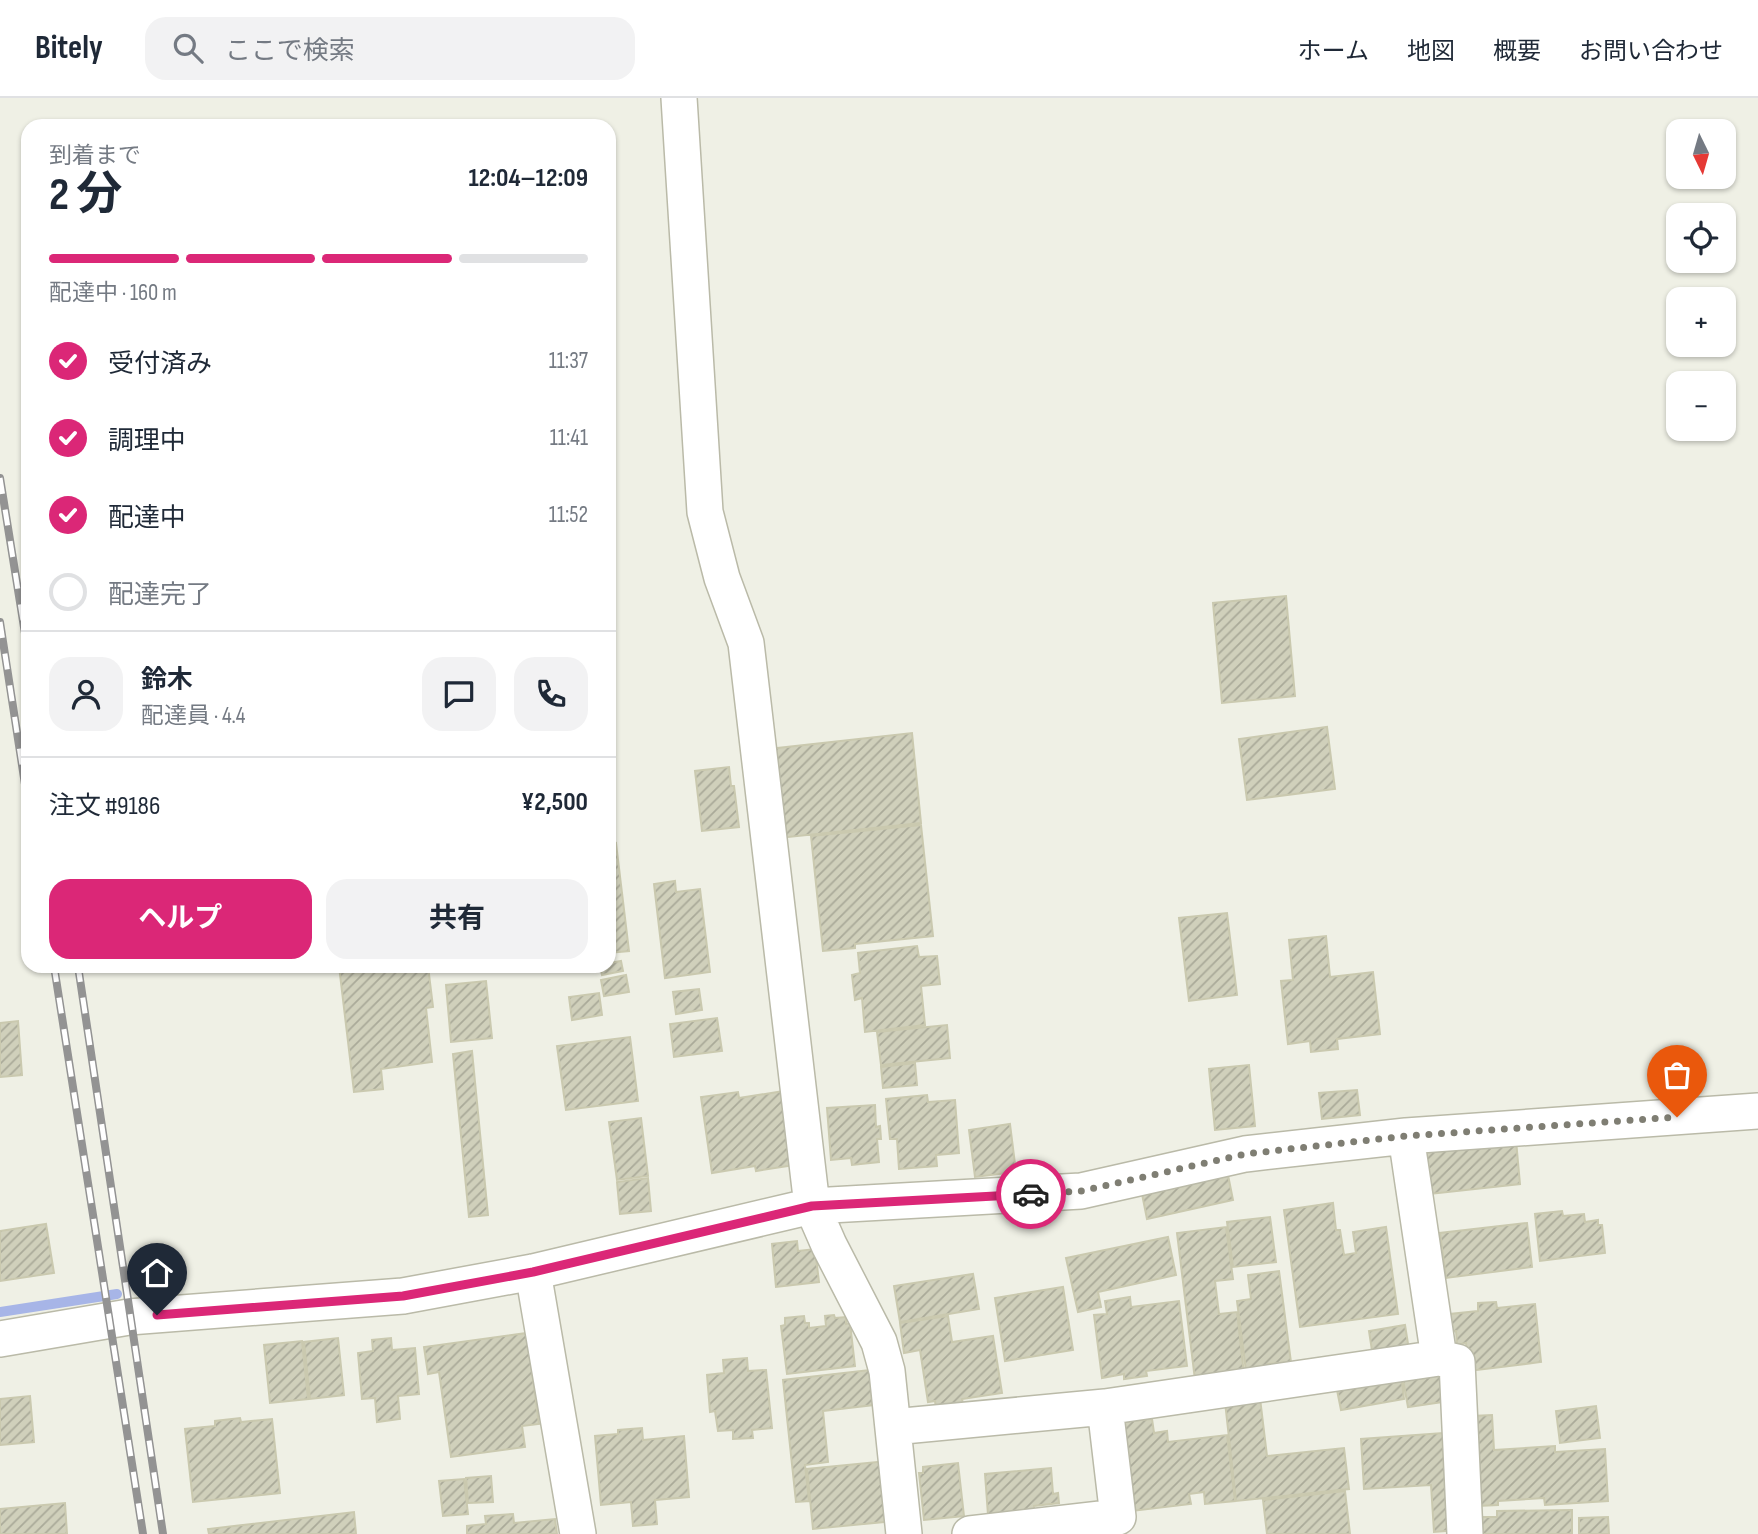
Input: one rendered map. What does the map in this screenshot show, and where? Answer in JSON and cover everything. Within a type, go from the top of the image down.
[{"type":"street","points":[[679,98],[705,512],[722,578],[746,643],[812,1206],[879,1342],[887,1371],[904,1534]]},
{"type":"street","points":[[0,1339],[130,1317],[403,1296],[533,1272],[812,1206],[1082,1191],[1245,1154],[1406,1136],[1758,1111]]},
{"type":"street","points":[[1406,1136],[1439,1358]]},
{"type":"street","points":[[533,1272],[578,1534]]},
{"type":"street","points":[[893,1427],[1105,1408],[1439,1358],[1457,1362],[1465,1534]]},
{"type":"street","points":[[970,1534],[1119,1526],[1105,1408]]},
{"type":"building","points":[[1286,596],[1295,696],[1222,703],[1213,603]]},
{"type":"building","points":[[1327,727],[1335,789],[1247,800],[1239,739]]},
{"type":"building","points":[[912,733],[921,823],[779,838],[769,749]]},
{"type":"building","points":[[729,767],[739,827],[702,831],[695,771]]},
{"type":"building","points":[[921,825],[933,936],[855,944],[855,948],[823,951],[811,836]]},
{"type":"building","points":[[616,843],[629,951],[616,952]]},
{"type":"building","points":[[675,881],[676,892],[700,889],[710,972],[665,978],[654,884]]},
{"type":"building","points":[[1227,913],[1237,995],[1189,1001],[1179,918]]},
{"type":"building","points":[[1326,936],[1330,977],[1373,972],[1380,1034],[1337,1039],[1338,1049],[1311,1052],[1310,1041],[1288,1044],[1281,981],[1293,980],[1289,940]]},
{"type":"building","points":[[917,946],[919,957],[937,956],[940,984],[921,986],[925,1025],[865,1032],[862,998],[855,1000],[852,975],[860,973],[858,953]]},
{"type":"building","points":[[621,961],[623,971],[616,972],[616,962]]},
{"type":"building","points":[[340,973],[429,973],[433,1007],[426,1008],[432,1062],[381,1069],[383,1089],[354,1092]]},
{"type":"building","points":[[626,975],[629,992],[604,996],[601,980]]},
{"type":"building","points":[[486,981],[492,1038],[451,1042],[446,985]]},
{"type":"building","points":[[699,989],[702,1010],[676,1014],[673,992]]},
{"type":"building","points":[[599,993],[602,1015],[572,1020],[569,997]]},
{"type":"building","points":[[717,1018],[722,1051],[674,1057],[670,1024]]},
{"type":"building","points":[[18,1021],[22,1075],[0,1077],[0,1023]]},
{"type":"building","points":[[947,1025],[950,1058],[881,1065],[877,1032]]},
{"type":"building","points":[[630,1037],[638,1101],[566,1110],[557,1046]]},
{"type":"building","points":[[472,1051],[488,1215],[469,1217],[453,1054]]},
{"type":"building","points":[[915,1063],[917,1085],[883,1088],[881,1067]]},
{"type":"building","points":[[1249,1065],[1255,1126],[1215,1130],[1209,1069]]},
{"type":"building","points":[[1357,1090],[1360,1115],[1322,1119],[1319,1093]]},
{"type":"building","points":[[784,1091],[795,1165],[756,1171],[755,1166],[712,1173],[701,1097],[738,1092],[739,1098]]},
{"type":"building","points":[[927,1095],[928,1102],[955,1100],[959,1153],[936,1155],[937,1166],[899,1169],[897,1139],[890,1139],[886,1099]]},
{"type":"building","points":[[875,1105],[876,1127],[880,1126],[881,1139],[877,1139],[879,1162],[852,1165],[851,1158],[831,1160],[827,1108]]},
{"type":"building","points":[[641,1118],[648,1176],[617,1180],[609,1122]]},
{"type":"building","points":[[1010,1124],[1016,1172],[975,1177],[969,1130]]},
{"type":"building","points":[[1516,1140],[1520,1184],[1430,1194],[1425,1150]]},
{"type":"building","points":[[1226,1165],[1233,1200],[1147,1219],[1140,1184]]},
{"type":"building","points":[[648,1178],[651,1211],[620,1214],[617,1182]]},
{"type":"building","points":[[1333,1203],[1336,1230],[1340,1230],[1344,1255],[1356,1253],[1353,1232],[1386,1227],[1398,1314],[1300,1327],[1284,1210]]},
{"type":"building","points":[[1562,1211],[1563,1216],[1584,1214],[1585,1222],[1598,1220],[1598,1225],[1602,1225],[1605,1253],[1540,1261],[1535,1214]]},
{"type":"building","points":[[1270,1217],[1276,1262],[1233,1267],[1227,1222]]},
{"type":"building","points":[[1527,1223],[1532,1267],[1446,1278],[1440,1233]]},
{"type":"building","points":[[46,1224],[54,1273],[0,1281],[0,1231]]},
{"type":"building","points":[[1226,1227],[1233,1279],[1215,1281],[1219,1314],[1237,1312],[1244,1374],[1195,1380],[1177,1233]]},
{"type":"building","points":[[1168,1237],[1176,1275],[1098,1292],[1101,1307],[1078,1312],[1066,1258]]},
{"type":"building","points":[[797,1241],[798,1251],[815,1249],[819,1282],[776,1287],[772,1244]]},
{"type":"building","points":[[1279,1271],[1291,1362],[1268,1364],[1269,1367],[1246,1371],[1237,1301],[1251,1299],[1248,1275]]},
{"type":"building","points":[[973,1274],[979,1309],[900,1322],[894,1286]]},
{"type":"building","points":[[1063,1287],[1073,1350],[1005,1361],[995,1298]]},
{"type":"building","points":[[1130,1297],[1131,1307],[1179,1301],[1187,1366],[1146,1371],[1147,1376],[1124,1379],[1124,1374],[1102,1378],[1094,1315],[1107,1314],[1105,1301]]},
{"type":"building","points":[[1496,1302],[1497,1308],[1535,1304],[1541,1362],[1469,1371],[1466,1343],[1457,1345],[1456,1331],[1452,1332],[1450,1314],[1478,1311],[1478,1303]]},
{"type":"building","points":[[834,1315],[835,1318],[846,1317],[846,1324],[850,1323],[855,1366],[787,1374],[781,1326],[785,1325],[785,1318],[804,1316],[809,1328],[826,1326],[825,1316]]},
{"type":"building","points":[[948,1316],[952,1342],[993,1336],[1002,1393],[962,1399],[963,1404],[936,1408],[935,1401],[928,1402],[920,1350],[904,1353],[900,1323]]},
{"type":"building","points":[[1405,1325],[1409,1350],[1373,1357],[1369,1331]]},
{"type":"building","points":[[527,1333],[539,1424],[522,1426],[525,1447],[451,1457],[439,1372],[428,1374],[424,1347]]},
{"type":"building","points":[[338,1338],[344,1395],[310,1399],[304,1342]]},
{"type":"building","points":[[391,1338],[392,1350],[415,1348],[419,1394],[398,1396],[400,1419],[377,1422],[375,1398],[362,1399],[358,1353],[373,1351],[372,1340]]},
{"type":"building","points":[[302,1341],[308,1399],[270,1403],[264,1345]]},
{"type":"building","points":[[747,1358],[748,1371],[766,1370],[772,1428],[752,1430],[753,1438],[733,1439],[733,1430],[718,1431],[715,1411],[710,1412],[707,1375],[724,1373],[723,1360]]},
{"type":"building","points":[[1445,1367],[1450,1401],[1408,1407],[1402,1374]]},
{"type":"building","points":[[878,1369],[882,1404],[823,1411],[828,1462],[805,1465],[809,1501],[796,1502],[783,1380]]},
{"type":"building","points":[[1401,1374],[1404,1399],[1341,1410],[1336,1385]]},
{"type":"building","points":[[30,1396],[34,1442],[0,1445],[0,1399]]},
{"type":"building","points":[[1260,1398],[1267,1456],[1344,1448],[1349,1489],[1236,1501],[1225,1402]]},
{"type":"building","points":[[1596,1406],[1600,1438],[1560,1443],[1556,1411]]},
{"type":"building","points":[[1492,1415],[1494,1450],[1555,1446],[1555,1452],[1605,1449],[1608,1501],[1545,1505],[1544,1498],[1498,1501],[1498,1505],[1478,1506],[1472,1416]]},
{"type":"building","points":[[240,1418],[241,1422],[272,1419],[280,1493],[193,1502],[185,1429],[215,1426],[215,1421]]},
{"type":"building","points":[[1152,1419],[1154,1433],[1167,1431],[1168,1442],[1227,1435],[1235,1501],[1205,1504],[1204,1492],[1189,1494],[1191,1504],[1132,1511],[1121,1422]]},
{"type":"building","points":[[642,1428],[643,1440],[684,1436],[689,1497],[655,1500],[657,1524],[633,1526],[631,1502],[601,1505],[595,1436]]},
{"type":"building","points":[[1443,1433],[1458,1530],[1434,1532],[1431,1485],[1364,1489],[1361,1439]]},
{"type":"building","points":[[887,1461],[894,1521],[813,1529],[807,1469]]},
{"type":"building","points":[[958,1463],[964,1516],[924,1520],[919,1473],[923,1473],[923,1467]]},
{"type":"building","points":[[1051,1468],[1053,1494],[1058,1493],[1059,1503],[1034,1506],[1034,1510],[988,1515],[985,1474]]},
{"type":"building","points":[[491,1476],[493,1502],[468,1503],[466,1478]]},
{"type":"building","points":[[464,1479],[468,1514],[443,1516],[439,1481]]},
{"type":"building","points":[[1345,1491],[1350,1534],[1267,1534],[1263,1500]]},
{"type":"building","points":[[65,1503],[67,1534],[0,1534],[0,1509]]},
{"type":"building","points":[[1572,1510],[1572,1534],[1474,1534],[1474,1517],[1497,1517],[1497,1511]]},
{"type":"building","points":[[354,1512],[356,1534],[209,1534],[208,1529]]},
{"type":"building","points":[[513,1514],[514,1523],[555,1519],[557,1534],[467,1534],[467,1526],[486,1524],[485,1516]]},
{"type":"building","points":[[1608,1517],[1609,1534],[1579,1534],[1579,1518]]},
{"type":"waterway","points":[[0,1312],[117,1294]]},
{"type":"railway","points":[[0,478],[21,608]]},
{"type":"railway","points":[[0,622],[21,758]]},
{"type":"railway","points":[[55,973],[143,1534]]},
{"type":"railway","points":[[79,973],[163,1534]]},
{"type":"way so far","points":[[1031,1194],[1082,1191],[1245,1154],[1406,1136],[1677,1117]]},
{"type":"route","points":[[157,1315],[403,1296],[533,1272],[812,1206],[1031,1194]]}]
